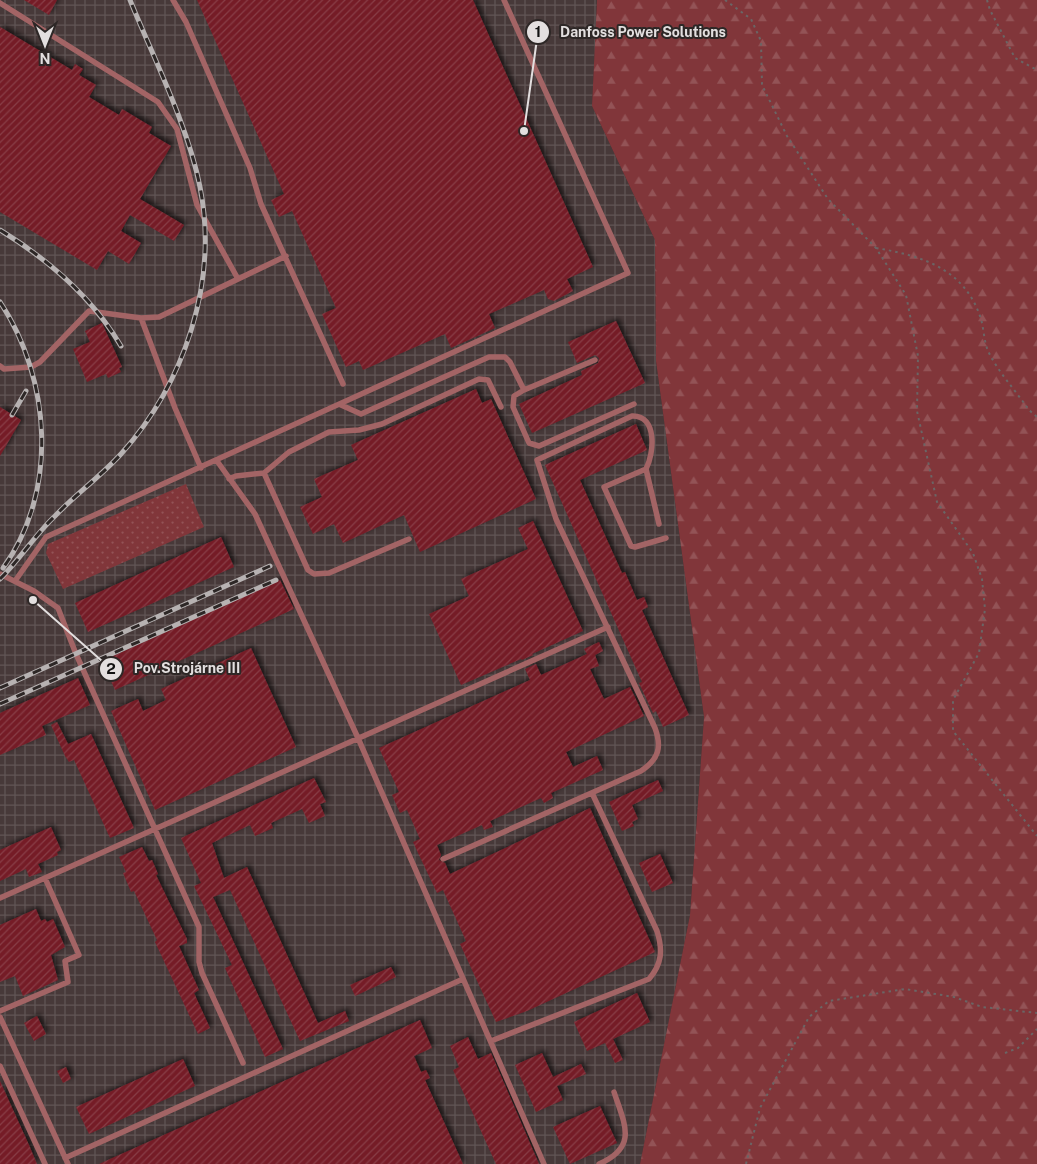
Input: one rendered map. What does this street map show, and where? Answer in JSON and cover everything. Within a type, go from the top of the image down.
[{"type":"lane","points":[[173,0],[186,22],[250,168],[261,204],[343,384]]},
{"type":"lane","points":[[15,581],[46,537],[341,405],[628,273],[504,0]]},
{"type":"lane","points":[[0,3],[158,102],[177,129],[197,205],[238,279]]},
{"type":"lane","points":[[0,366],[4,369],[31,367],[40,362],[89,311],[142,318],[159,317],[286,256]]},
{"type":"lane","points":[[142,318],[172,401],[201,468]]},
{"type":"lane","points":[[341,405],[361,414],[489,357],[499,356],[510,362],[524,390]]},
{"type":"lane","points":[[596,360],[514,396],[513,407],[529,443],[532,446],[539,446],[634,404]]},
{"type":"lane","points":[[229,479],[264,473],[289,452],[329,432],[359,430],[382,424],[479,379],[488,380],[501,407]]},
{"type":"lane","points":[[443,859],[592,794],[648,766],[656,758],[660,746],[655,728],[556,519],[537,460],[632,416],[639,416],[650,430],[654,444],[653,455],[646,469],[659,524]]},
{"type":"lane","points":[[217,461],[255,514],[358,738],[544,1164]]},
{"type":"lane","points":[[646,469],[604,487],[631,546],[635,547],[666,538]]},
{"type":"lane","points":[[264,473],[308,570],[314,574],[329,572],[409,538]]},
{"type":"lane","points":[[0,574],[51,602],[61,614],[76,654],[199,927],[199,962],[202,972],[243,1063]]},
{"type":"lane","points":[[0,898],[608,627]]},
{"type":"lane","points":[[490,1041],[649,979],[659,964],[662,947],[657,931],[592,794]]},
{"type":"lane","points":[[416,871],[424,868]]},
{"type":"lane","points":[[0,1011],[68,982],[65,961],[79,955],[45,878]]},
{"type":"lane","points":[[0,1017],[67,1161],[464,978]]},
{"type":"lane","points":[[0,1066],[45,1164]]},
{"type":"lane","points":[[599,1164],[618,1154],[624,1146],[626,1126],[614,1092]]},
{"type":"path","points":[[725,0],[751,19],[761,41],[762,85],[787,136],[828,198],[876,248],[906,295],[918,356],[917,411],[937,502],[973,553],[982,579],[985,609],[979,653],[953,700],[953,731],[1037,836]]},
{"type":"path","points":[[987,0],[990,10],[1015,58],[1037,70]]},
{"type":"path","points":[[876,248],[908,253],[934,264],[961,281],[981,318],[988,352],[1029,410],[1037,417]]},
{"type":"path","points":[[746,1164],[760,1108],[809,1016],[829,1001],[905,989],[954,997],[982,1007],[1037,1013]]},
{"type":"path","points":[[1005,1053],[1018,1048],[1037,1029]]},
{"type":"shaded area","points":[[0,0],[597,0],[592,106],[655,240],[656,361],[704,717],[690,915],[640,1164],[0,1164]]},
{"type":"green space","points":[[597,0],[1037,0],[1037,1164],[640,1164],[690,915],[704,717],[656,361],[655,240],[592,106]]},
{"type":"green space","points":[[186,484],[204,527],[63,589],[46,553],[48,544]]},
{"type":"building","points":[[24,0],[57,0],[49,15]]},
{"type":"building","points":[[197,0],[473,0],[593,267],[567,279],[573,291],[554,301],[548,299],[544,290],[489,314],[495,328],[451,348],[445,334],[363,370],[359,361],[346,367],[322,314],[336,308],[292,211],[279,217],[271,200],[284,194]]},
{"type":"building","points":[[0,27],[72,70],[75,64],[83,69],[79,75],[96,85],[89,97],[119,115],[122,109],[152,127],[149,133],[171,146],[140,199],[184,225],[174,241],[130,215],[121,231],[141,243],[129,264],[108,251],[97,270],[0,212]]},
{"type":"building","points":[[616,321],[645,383],[532,433],[519,404],[582,375],[581,371],[598,363],[599,358],[595,355],[577,363],[568,342]]},
{"type":"building","points":[[102,323],[122,367],[119,368],[121,372],[108,378],[106,374],[87,382],[73,349],[90,342],[85,331]]},
{"type":"building","points":[[476,389],[482,403],[491,399],[536,499],[420,552],[404,515],[343,543],[334,524],[313,534],[300,507],[322,497],[314,479],[358,460],[351,445]]},
{"type":"building","points":[[0,407],[21,420],[0,456]]},
{"type":"building","points":[[636,424],[647,450],[580,480],[622,573],[625,572],[637,600],[644,597],[648,607],[642,610],[689,715],[663,727],[656,711],[653,713],[639,683],[642,682],[545,465]]},
{"type":"building","points":[[533,521],[583,631],[522,660],[461,685],[429,614],[469,596],[461,579],[528,549],[518,528]]},
{"type":"building","points":[[221,537],[234,567],[88,632],[75,603]]},
{"type":"building","points":[[280,580],[294,609],[115,690],[102,661]]},
{"type":"building","points":[[599,642],[603,651],[595,655],[599,666],[590,669],[604,699],[630,687],[644,716],[566,752],[573,767],[597,756],[603,770],[551,793],[553,798],[544,803],[541,798],[490,821],[493,827],[484,830],[482,825],[437,845],[441,855],[439,860],[445,863],[450,874],[590,808],[655,952],[527,1011],[496,1022],[460,944],[466,941],[443,890],[437,893],[413,842],[420,839],[407,810],[400,813],[392,795],[399,792],[379,748],[530,680],[525,669],[536,664],[541,675],[587,654],[584,649]]},
{"type":"building","points":[[251,648],[296,747],[155,810],[111,711],[138,699],[143,711],[166,700],[161,689]]},
{"type":"building","points":[[78,678],[90,705],[42,726],[46,735],[0,755],[0,713]]},
{"type":"building","points":[[57,722],[68,744],[91,734],[134,828],[110,838],[74,760],[69,762],[65,756],[51,725]]},
{"type":"building","points":[[314,778],[326,802],[320,804],[325,816],[309,823],[302,809],[271,823],[273,828],[255,836],[250,825],[212,843],[224,878],[247,867],[318,1023],[345,1011],[349,1021],[300,1041],[230,890],[213,897],[283,1049],[265,1057],[225,968],[232,965],[194,886],[201,883],[181,838]]},
{"type":"building","points":[[658,780],[663,791],[632,805],[638,819],[632,822],[634,826],[622,831],[609,802]]},
{"type":"building","points":[[51,827],[61,850],[57,852],[58,855],[38,864],[42,872],[29,877],[26,869],[0,881],[0,850]]},
{"type":"building","points":[[142,847],[149,861],[152,860],[158,874],[156,875],[187,939],[187,943],[179,946],[199,990],[194,993],[210,1028],[198,1034],[155,942],[157,940],[134,891],[131,892],[123,873],[126,872],[119,857]]},
{"type":"building","points":[[660,854],[673,883],[652,892],[639,863]]},
{"type":"building","points":[[36,909],[41,921],[45,919],[47,922],[53,919],[65,947],[51,955],[58,980],[23,996],[15,976],[0,982],[0,925]]},
{"type":"building","points":[[391,967],[396,977],[355,996],[350,985]]},
{"type":"building","points":[[637,993],[650,1022],[613,1039],[623,1060],[615,1063],[605,1043],[587,1051],[574,1022]]},
{"type":"building","points":[[37,1016],[46,1034],[34,1041],[24,1023]]},
{"type":"building","points":[[420,1020],[432,1048],[414,1056],[421,1072],[426,1070],[430,1078],[425,1080],[463,1164],[99,1164]]},
{"type":"building","points":[[468,1037],[478,1059],[491,1053],[539,1164],[496,1164],[453,1070],[459,1067],[450,1046]]},
{"type":"building","points":[[542,1053],[553,1077],[581,1064],[586,1074],[557,1086],[563,1100],[536,1112],[515,1065]]},
{"type":"building","points":[[183,1059],[195,1086],[89,1134],[76,1107]]},
{"type":"building","points":[[66,1067],[71,1079],[63,1083],[57,1071]]},
{"type":"building","points":[[0,1081],[29,1145],[37,1164],[0,1164]]},
{"type":"building","points":[[600,1106],[617,1143],[570,1164],[553,1127]]},
{"type":"railway","points":[[0,579],[48,523],[121,454],[143,426],[163,396],[179,364],[191,330],[200,295],[205,259],[205,223],[195,164],[170,93],[130,0]]},
{"type":"railway","points":[[0,230],[36,254],[68,281],[97,311],[121,346]]},
{"type":"railway","points":[[0,302],[17,332],[30,365],[38,400],[42,435],[40,470],[33,505],[21,538],[3,568]]},
{"type":"railway","points":[[12,415],[26,391]]},
{"type":"railway","points":[[0,688],[270,566]]},
{"type":"railway","points":[[0,704],[276,580]]},
{"type":"place","name":"Danfoss Power Solutions","points":[[524,131]]},
{"type":"place","name":"Pov.Strojárne III","points":[[33,600]]}]
